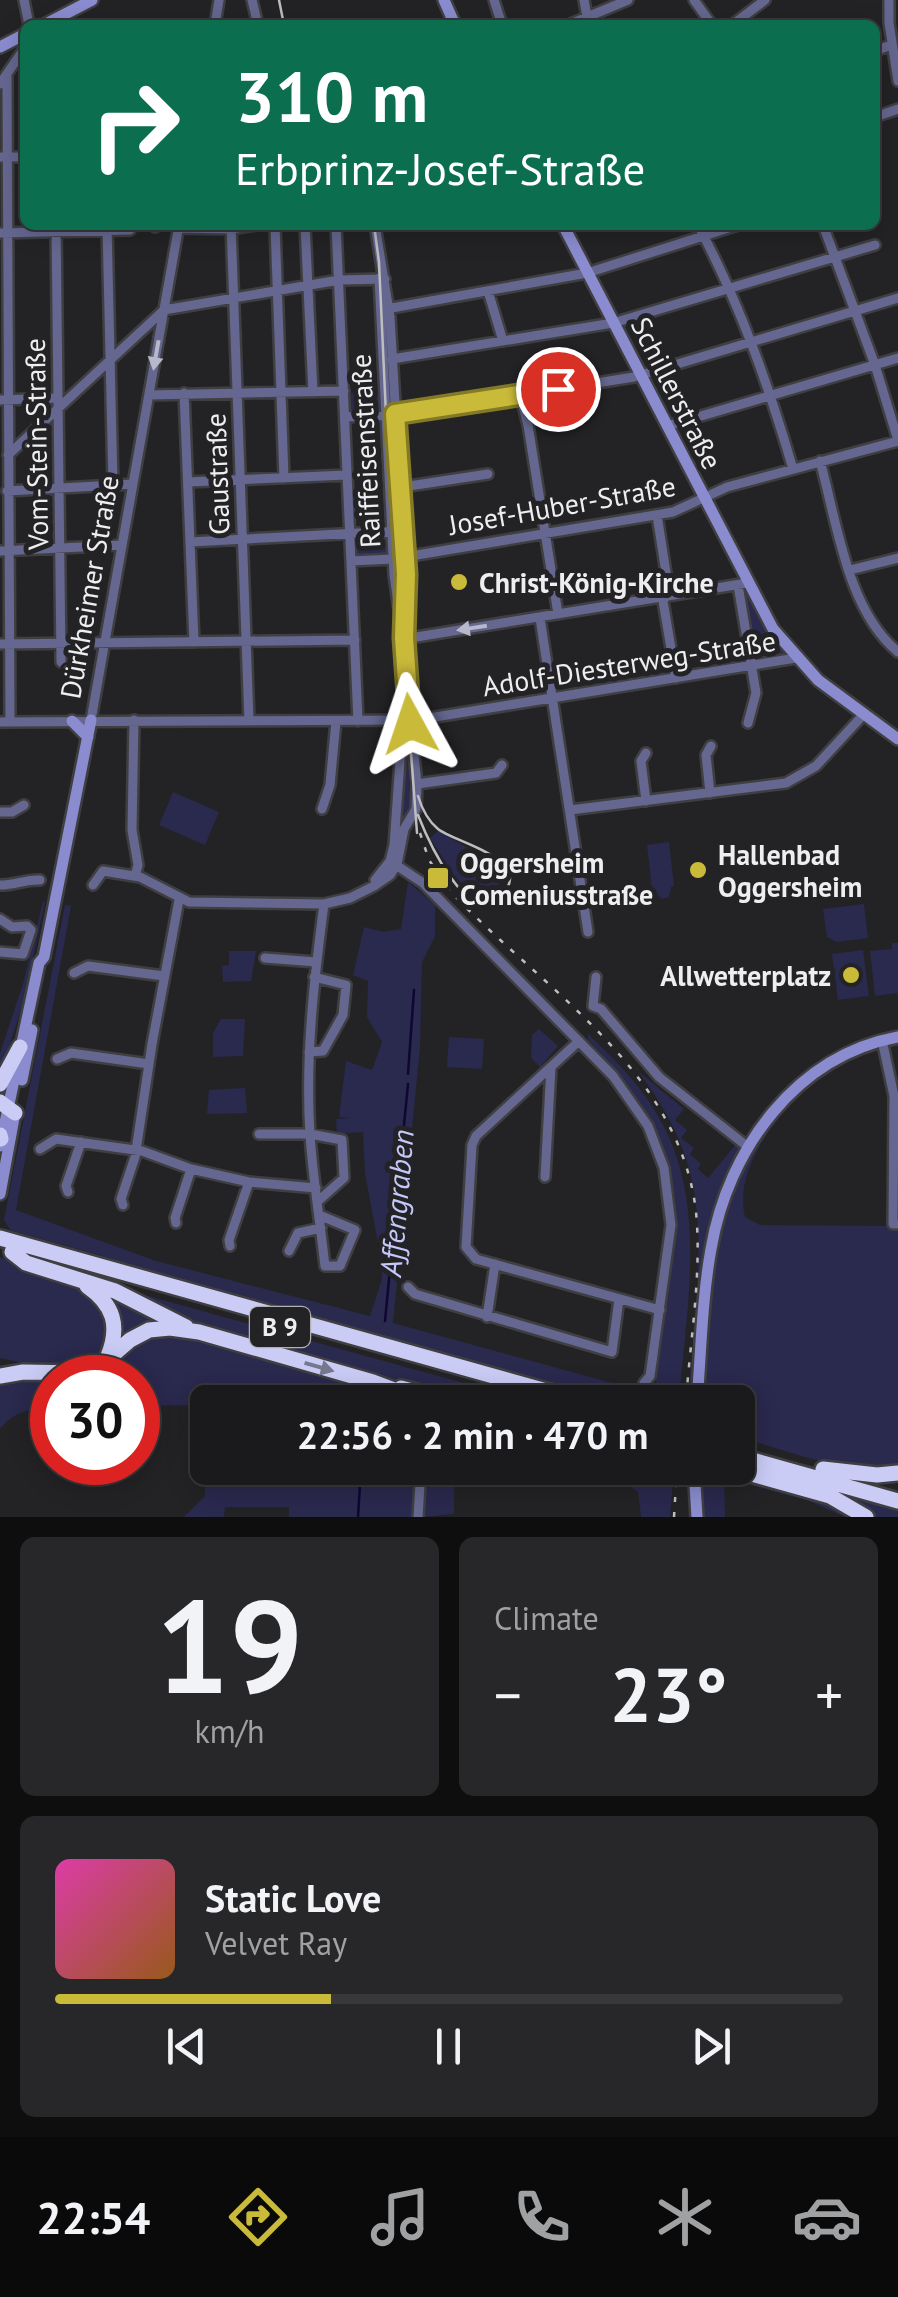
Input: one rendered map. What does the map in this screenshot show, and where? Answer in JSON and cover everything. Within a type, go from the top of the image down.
[{"type":"highway","points":[[0,1084],[20,1048]]},
{"type":"highway","name":"B 9","points":[[0,1238],[525,1385]]},
{"type":"highway","points":[[6,1250],[26,1263],[126,1296],[198,1332]]},
{"type":"highway","name":"B 9","points":[[6,1250],[487,1385]]},
{"type":"highway","points":[[76,1278],[100,1296],[111,1311],[116,1334],[108,1355]]},
{"type":"highway","name":"B 9","points":[[112,1355],[149,1330],[170,1328],[198,1332],[385,1385]]},
{"type":"highway","points":[[0,1366],[24,1372]]},
{"type":"highway","name":"B 9","points":[[0,1376],[30,1372]]},
{"type":"highway","points":[[373,1382],[381,1385]]},
{"type":"highway","points":[[755,1451],[898,1491]]},
{"type":"highway","points":[[755,1461],[898,1501]]},
{"type":"highway","points":[[823,1469],[877,1475],[898,1473]]},
{"type":"highway","points":[[755,1475],[830,1496],[866,1517]]},
{"type":"street","points":[[66,20],[92,0]]},
{"type":"street","points":[[584,0],[587,17]]},
{"type":"street","points":[[580,20],[628,0]]},
{"type":"street","points":[[739,20],[765,0]]},
{"type":"street","points":[[890,0],[891,46],[898,81]]},
{"type":"street","points":[[880,49],[891,46]]},
{"type":"street","points":[[5,722],[8,455],[4,400],[4,80],[20,49]]},
{"type":"street","points":[[3,233],[43,230]]},
{"type":"street","name":"Vom-Stein-Straße","points":[[56,230],[61,662]]},
{"type":"street","points":[[107,230],[112,486]]},
{"type":"street","name":"Dürkheimer Straße","points":[[0,1194],[6,1109],[46,964],[44,957],[88,737],[178,230]]},
{"type":"street","name":"Gaustraße","points":[[231,230],[249,721]]},
{"type":"street","points":[[275,230],[284,478]]},
{"type":"street","points":[[305,230],[313,392]]},
{"type":"street","points":[[336,230],[358,721]]},
{"type":"street","name":"Raiffeisenstraße","points":[[376,230],[409,721],[414,732],[417,784],[416,809],[404,829],[394,863]]},
{"type":"street","name":"Schillerstraße","points":[[565,230],[743,584],[773,630],[818,680],[898,738]]},
{"type":"street","points":[[701,230],[732,289],[752,340],[794,469]]},
{"type":"street","points":[[384,309],[587,273],[723,230]]},
{"type":"street","points":[[825,230],[875,365],[898,440]]},
{"type":"street","points":[[392,359],[613,323],[875,246]]},
{"type":"street","points":[[8,455],[58,403],[164,310],[308,284],[382,279]]},
{"type":"street","points":[[488,290],[503,341]]},
{"type":"street","points":[[345,417],[390,415],[640,374],[898,298]]},
{"type":"street","name":"Raiffeisenstraße","points":[[384,309],[392,359],[390,415]]},
{"type":"street","points":[[666,426],[898,358]]},
{"type":"street","points":[[148,396],[344,391]]},
{"type":"street","points":[[184,393],[194,642]]},
{"type":"street","points":[[520,395],[558,614]]},
{"type":"street","points":[[4,400],[58,403]]},
{"type":"street","name":"Josef-Huber-Straße","points":[[351,562],[673,512],[727,486],[898,440]]},
{"type":"street","points":[[820,462],[864,611],[898,652]]},
{"type":"street","points":[[394,488],[488,474]]},
{"type":"street","points":[[188,482],[347,475]]},
{"type":"street","points":[[8,491],[133,484]]},
{"type":"street","points":[[657,515],[669,592],[663,601],[676,678]]},
{"type":"street","points":[[190,542],[397,531]]},
{"type":"street","points":[[4,551],[122,545]]},
{"type":"street","points":[[850,570],[898,558]]},
{"type":"street","points":[[404,634],[540,618],[743,584],[756,692],[748,722]]},
{"type":"street","points":[[540,618],[588,932]]},
{"type":"street","points":[[5,644],[355,640]]},
{"type":"street","name":"Adolf-Diesterweg-Straße","points":[[5,722],[409,721],[796,658]]},
{"type":"street","points":[[570,810],[786,783],[816,766],[864,714]]},
{"type":"street","points":[[72,720],[88,737]]},
{"type":"street","points":[[134,720],[132,830],[138,865],[135,876]]},
{"type":"street","points":[[322,809],[330,785],[336,720]]},
{"type":"street","points":[[93,885],[103,870],[135,876],[158,885],[179,900],[201,904],[324,904],[350,898],[390,875],[394,863],[402,732],[409,721]]},
{"type":"street","points":[[710,793],[706,755],[711,746]]},
{"type":"street","points":[[646,753],[641,761],[646,801]]},
{"type":"street","points":[[417,784],[496,773],[502,765]]},
{"type":"street","points":[[0,812],[12,812],[24,805]]},
{"type":"street","points":[[394,863],[423,883],[613,1076],[636,1106],[664,1168],[671,1225],[650,1376],[644,1383]]},
{"type":"street","points":[[0,885],[40,880]]},
{"type":"street","points":[[122,1205],[179,900]]},
{"type":"street","points":[[319,1215],[355,1230],[340,1266],[326,1266],[319,1215],[310,1134],[314,977],[324,904]]},
{"type":"street","points":[[0,919],[12,926],[28,926],[30,930],[23,954],[0,952]]},
{"type":"street","name":"Dürkheimer Straße","points":[[0,1140],[39,963],[44,957]]},
{"type":"street","points":[[265,958],[316,962]]},
{"type":"street","points":[[74,973],[88,966],[164,976]]},
{"type":"street","points":[[310,1052],[323,1051],[343,1015],[346,985],[314,977]]},
{"type":"street","points":[[596,977],[593,1006],[601,1009],[659,1077],[748,1147]]},
{"type":"street","points":[[699,1385],[711,1246],[724,1198],[748,1147],[769,1116],[808,1076],[839,1057],[898,1037]]},
{"type":"street","points":[[882,1040],[894,1096],[893,1224],[898,1224]]},
{"type":"street","points":[[579,1041],[476,1136],[472,1145],[466,1247],[476,1259],[660,1310]]},
{"type":"street","points":[[58,1060],[71,1053],[149,1064]]},
{"type":"street","points":[[545,1177],[551,1067]]},
{"type":"street","points":[[259,1134],[310,1134],[342,1140],[344,1178],[318,1202]]},
{"type":"street","points":[[40,1149],[56,1139],[81,1142],[135,1151],[249,1182],[316,1188]]},
{"type":"street","points":[[68,1192],[66,1186],[81,1142]]},
{"type":"street","points":[[176,1223],[174,1218],[191,1168]]},
{"type":"street","points":[[230,1246],[249,1182]]},
{"type":"street","points":[[289,1251],[294,1236],[321,1228]]},
{"type":"street","points":[[487,1317],[495,1264]]},
{"type":"street","points":[[408,1287],[415,1294],[487,1317],[612,1352],[619,1299]]},
{"type":"street","points":[[418,1517],[420,1485]]},
{"type":"street","points":[[695,1485],[697,1517]]},
{"type":"shaded area","points":[[380,391],[381,413],[347,415],[346,393]]},
{"type":"shaded area","points":[[387,533],[388,557],[353,559],[352,535]]},
{"type":"shaded area","points":[[746,585],[792,657],[754,663],[741,586]]},
{"type":"shaded area","points":[[407,740],[411,812],[400,833],[398,826]]},
{"type":"shaded area","points":[[173,792],[219,812],[205,845],[159,825]]},
{"type":"shaded area","points":[[438,831],[494,863],[502,878],[496,892],[480,898],[468,891],[430,838]]},
{"type":"shaded area","points":[[669,842],[674,886],[669,897],[662,899],[652,889],[647,845]]},
{"type":"shaded area","points":[[408,882],[435,905],[435,936],[422,962],[420,1047],[393,1323],[619,1385],[552,1385],[134,1268],[10,1230],[4,1220],[65,905],[71,906],[16,1210],[156,1261],[370,1316],[382,1279],[382,1265],[365,1173],[363,1132],[337,1134],[336,1119],[351,1118],[339,1117],[346,1061],[372,1070],[382,1042],[367,1017],[368,981],[353,975],[364,927],[383,932],[401,929]]},
{"type":"shaded area","points":[[43,901],[23,1004],[0,1074],[0,1053],[23,984]]},
{"type":"shaded area","points":[[864,904],[868,938],[837,942],[827,937],[823,909]]},
{"type":"shaded area","points":[[892,943],[898,943],[898,998],[897,993],[875,996],[870,951],[892,949]]},
{"type":"shaded area","name":"Allwetterplatz","points":[[863,950],[869,996],[838,1000],[832,954]]},
{"type":"shaded area","points":[[229,951],[256,951],[251,981],[223,982],[222,966],[229,965]]},
{"type":"shaded area","points":[[221,1019],[245,1019],[243,1056],[213,1057],[213,1033]]},
{"type":"shaded area","points":[[539,1029],[558,1046],[540,1067],[531,1058],[532,1035]]},
{"type":"shaded area","points":[[588,1034],[651,1104],[674,1149],[689,1220],[689,1293],[681,1385],[656,1385],[673,1253],[673,1183],[647,1116],[620,1075],[588,1040]]},
{"type":"shaded area","points":[[449,1037],[484,1039],[482,1069],[447,1067]]},
{"type":"shaded area","points":[[638,1071],[684,1109],[675,1120],[687,1130],[681,1138],[694,1148],[690,1154],[708,1178],[737,1143],[739,1151],[725,1181],[707,1242],[691,1385],[698,1222],[687,1163],[660,1103]]},
{"type":"shaded area","points":[[811,1080],[773,1125],[752,1160],[743,1198],[745,1217],[760,1225],[890,1226],[898,1231],[898,1467],[839,1465],[755,1442],[755,1385],[704,1385],[711,1290],[725,1218],[736,1183],[753,1150],[787,1103]]},
{"type":"shaded area","points":[[245,1088],[247,1113],[207,1114],[209,1090]]},
{"type":"shaded area","points":[[0,1257],[82,1288],[110,1319],[103,1355],[30,1355],[30,1365],[0,1358]]},
{"type":"shaded area","points":[[119,1288],[471,1385],[403,1385],[211,1332]]},
{"type":"shaded area","points":[[99,1291],[175,1324],[119,1344]]},
{"type":"shaded area","points":[[174,1332],[364,1385],[190,1385],[190,1405],[160,1406],[160,1355],[121,1355],[142,1338]]},
{"type":"shaded area","points":[[30,1380],[30,1410],[11,1418],[0,1429],[0,1383]]},
{"type":"shaded area","points":[[755,1479],[829,1500],[860,1517],[845,1517],[807,1500],[750,1485],[755,1485]]},
{"type":"shaded area","points":[[205,1485],[416,1485],[414,1517],[289,1517],[289,1507],[225,1507],[224,1517],[184,1517],[205,1496]]},
{"type":"shaded area","points":[[431,1485],[454,1485],[454,1514],[422,1517],[422,1492]]},
{"type":"shaded area","points":[[628,1485],[673,1485],[670,1517],[641,1517],[638,1492]]},
{"type":"shaded area","points":[[700,1485],[724,1485],[725,1517],[703,1517]]},
{"type":"shaded area","points":[[834,1493],[898,1510],[898,1517],[873,1517]]},
{"type":"waterway","name":"Affengraben","points":[[408,1074],[414,990]]},
{"type":"waterway","name":"Affengraben","points":[[385,1321],[408,1084]]},
{"type":"waterway","name":"Affengraben","points":[[358,1517],[360,1485]]},
{"type":"tram line","points":[[279,0],[283,20]]},
{"type":"tram line","points":[[375,230],[417,833]]},
{"type":"tram line","points":[[418,796],[425,814],[438,829],[501,862],[509,872],[509,883],[501,896],[488,904],[463,892],[440,860],[418,815]]},
{"type":"railway","points":[[420,833],[429,860],[450,891],[601,1034],[635,1073],[663,1115],[685,1161],[696,1212],[697,1283],[688,1385]]},
{"type":"railway","points":[[674,1517],[676,1485]]},
{"type":"place","name":"Christ-König-Kirche","points":[[459,582]]},
{"type":"place","name":"Hallenbad Oggersheim","points":[[698,870]]},
{"type":"place","name":"Oggersheim Comeniusstraße","points":[[438,878]]},
{"type":"place","name":"Allwetterplatz","points":[[851,975]]},
{"type":"route","points":[[410,724],[404,638],[406,574],[395,414],[558,389]]}]
